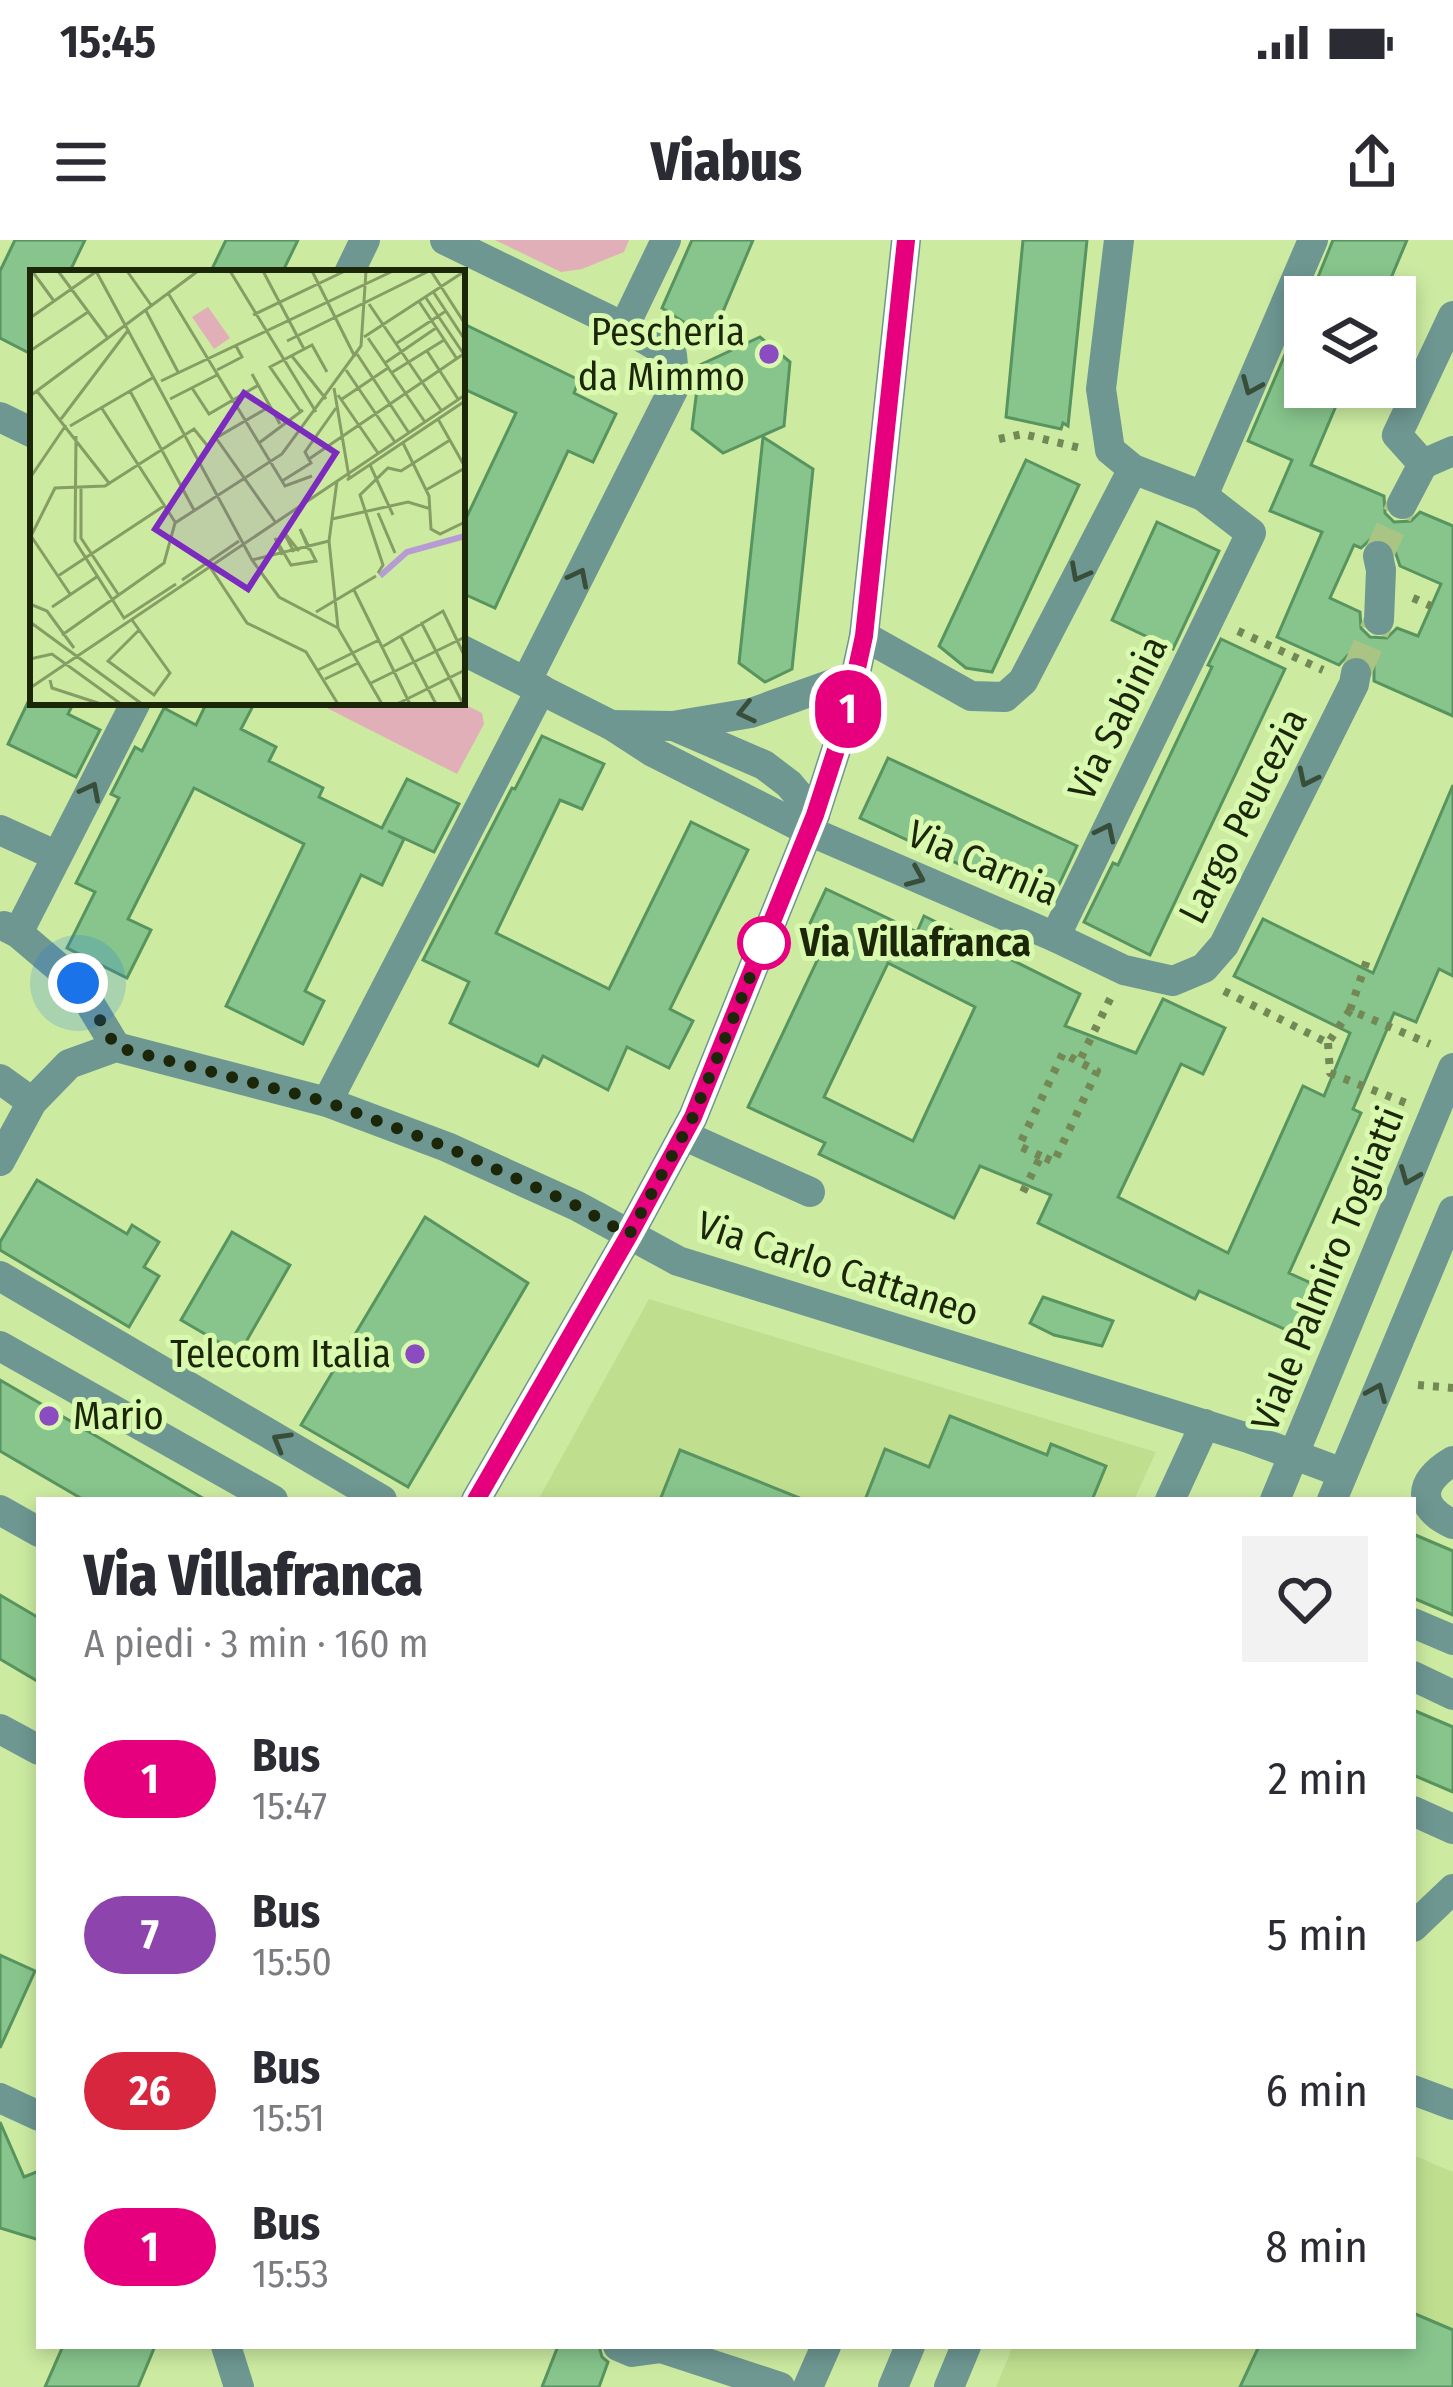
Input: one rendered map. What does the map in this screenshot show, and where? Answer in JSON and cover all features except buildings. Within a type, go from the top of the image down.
[{"type":"street","points":[[350,270],[364,240]]},
{"type":"street","points":[[327,1102],[534,686],[675,386],[672,355],[445,240]]},
{"type":"street","points":[[624,327],[666,240]]},
{"type":"street","points":[[478,1497],[693,1117],[812,823],[857,675],[864,636],[906,240]]},
{"type":"street","points":[[864,636],[971,696],[1005,697],[1023,681],[1122,459],[1100,389],[1119,240]]},
{"type":"street","points":[[1122,459],[1203,496],[1313,240]]},
{"type":"street","points":[[1423,464],[1397,435],[1453,316]]},
{"type":"street","points":[[0,417],[30,432]]},
{"type":"street","points":[[1402,504],[1423,464],[1453,451]]},
{"type":"street","name":"Via Sabinia","points":[[1055,937],[1251,533],[1203,496]]},
{"type":"street","points":[[1378,556],[1378,620]]},
{"type":"street","name":"Via Carnia","points":[[465,652],[611,725],[651,751],[1124,970],[1173,981],[1191,974]]},
{"type":"street","points":[[611,725],[673,726],[751,713],[857,675]]},
{"type":"street","name":"Largo Peucezia","points":[[1191,974],[1204,968],[1224,945],[1354,678]]},
{"type":"street","points":[[0,1161],[32,1102],[69,1064],[116,1047],[78,983],[9,928],[57,856],[134,705]]},
{"type":"street","points":[[673,726],[764,765],[789,784],[812,823]]},
{"type":"street","points":[[0,830],[57,856]]},
{"type":"street","name":"Via Carlo Cattaneo","points":[[116,1047],[327,1102],[447,1147],[577,1206],[678,1261],[1296,1454],[1338,1487]]},
{"type":"street","name":"Viale Palmiro Togliatti","points":[[1277,1497],[1434,1114],[1446,1058]]},
{"type":"street","points":[[0,1079],[32,1102]]},
{"type":"street","points":[[683,1135],[810,1192]]},
{"type":"street","points":[[1338,1487],[1453,1211]]},
{"type":"street","points":[[0,1276],[377,1497]]},
{"type":"street","points":[[0,1346],[268,1497]]},
{"type":"street","name":"Viale Palmiro Togliatti","points":[[1172,1497],[1204,1424]]},
{"type":"street","points":[[1453,1461],[1435,1471],[1427,1491],[1436,1516],[1453,1524]]},
{"type":"street","points":[[0,1510],[36,1530]]},
{"type":"street","points":[[1416,1624],[1453,1640]]},
{"type":"street","points":[[1416,1677],[1453,1695]]},
{"type":"street","points":[[0,1729],[36,1748]]},
{"type":"street","points":[[1416,1812],[1453,1829]]},
{"type":"street","points":[[1416,1925],[1453,1889]]},
{"type":"street","points":[[1416,2091],[1453,2105]]},
{"type":"street","points":[[0,2098],[36,2115]]},
{"type":"street","points":[[227,2349],[239,2387]]},
{"type":"street","points":[[664,2349],[781,2387]]},
{"type":"street","points":[[808,2387],[825,2349]]},
{"type":"street","points":[[893,2387],[909,2349]]},
{"type":"street","points":[[949,2387],[965,2349]]},
{"type":"path","points":[[999,439],[1023,434],[1122,459]]},
{"type":"path","points":[[1412,597],[1431,606]]},
{"type":"path","name":"Largo Peucezia","points":[[1210,618],[1354,678]]},
{"type":"path","points":[[1368,956],[1350,1010],[1328,1043],[1330,1073],[1434,1114]]},
{"type":"path","points":[[1079,1062],[1124,970]]},
{"type":"path","points":[[1191,974],[1328,1043]]},
{"type":"path","points":[[1350,1010],[1446,1058]]},
{"type":"path","points":[[1063,1053],[1097,1071],[1062,1158],[1054,1162],[1041,1156],[1019,1146],[1063,1053]]},
{"type":"path","points":[[1023,1192],[1041,1156]]},
{"type":"path","points":[[1418,1385],[1453,1388]]},
{"type":"shaded area","points":[[495,240],[629,240],[624,252],[561,272]]},
{"type":"shaded area","points":[[465,704],[482,713],[484,724],[457,774],[321,705]]},
{"type":"shaded area","points":[[649,1299],[1156,1452],[1135,1497],[540,1497]]},
{"type":"shaded area","points":[[1416,2156],[1453,2172],[1453,2387],[996,2387],[1012,2349],[1416,2349]]},
{"type":"tunnel","points":[[1378,556],[1402,504]]},
{"type":"tunnel","points":[[1356,673],[1379,620]]},
{"type":"bus line","name":"1","points":[[478,1497],[693,1117],[815,815],[846,719],[864,636],[906,240]]},
{"type":"place","name":"Pescheria da Mimmo","points":[[769,354]]},
{"type":"place","name":"Via Villafranca","points":[[764,943]]},
{"type":"place","name":"Telecom Italia","points":[[415,1354]]},
{"type":"place","name":"Mario","points":[[49,1416]]},
{"type":"route","points":[[78,983],[116,1047],[327,1102],[447,1147],[629,1235],[693,1117],[764,943]]}]
